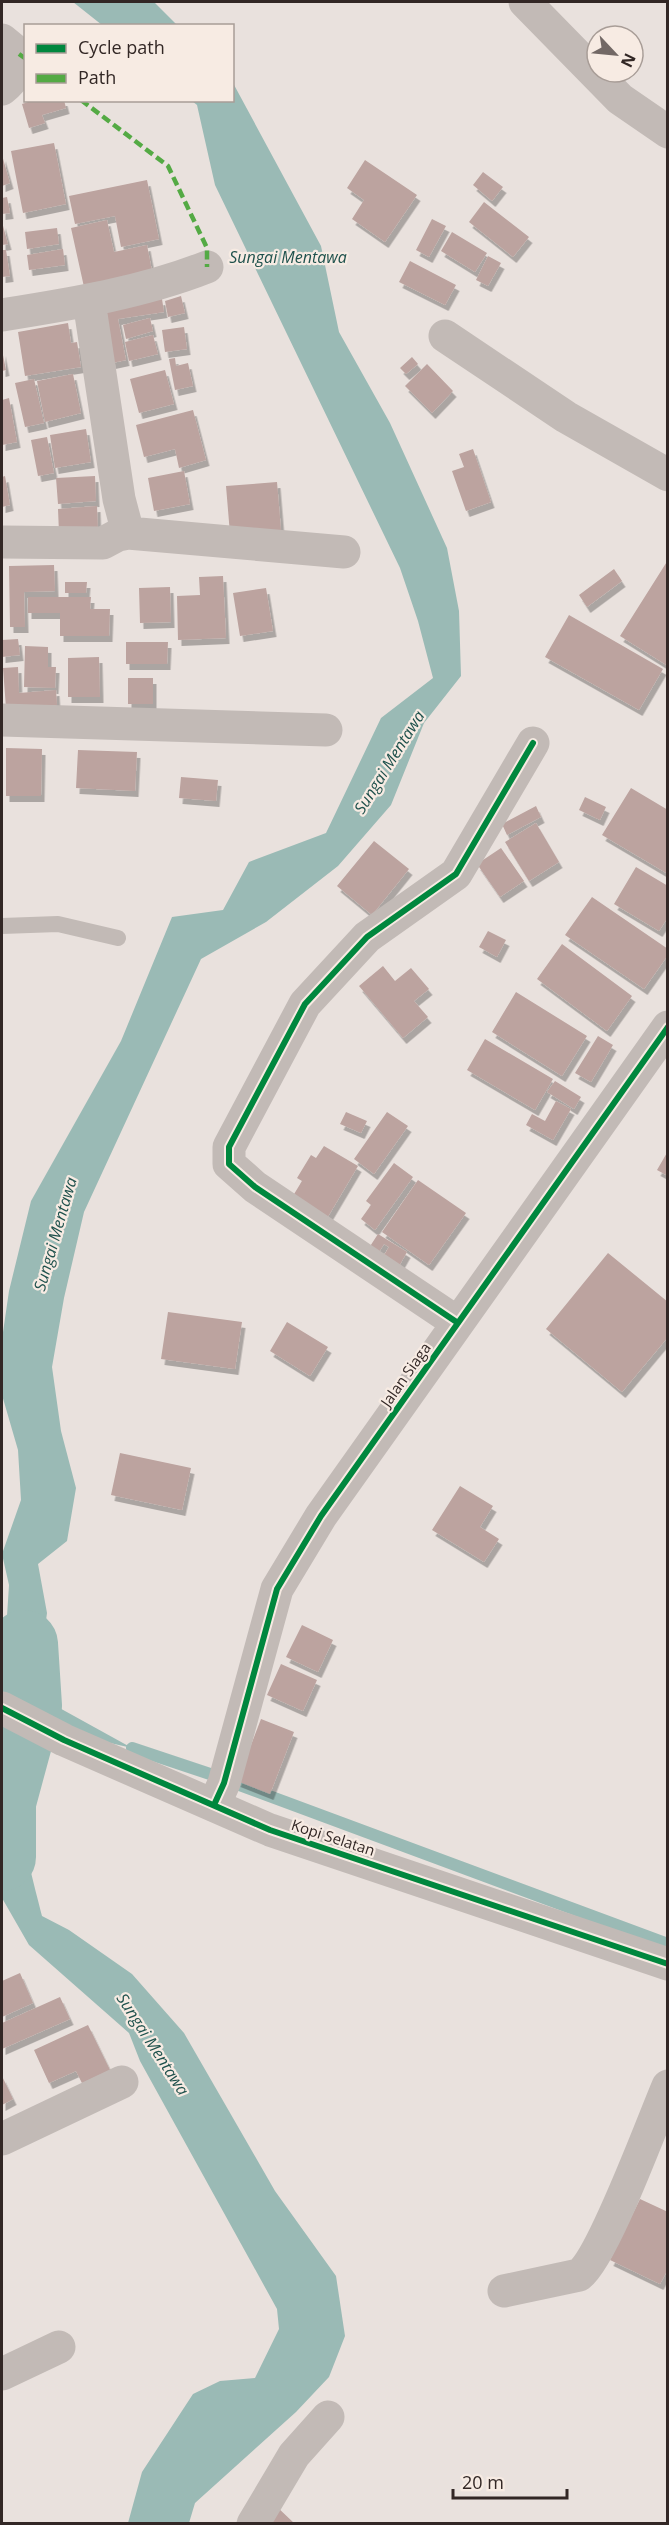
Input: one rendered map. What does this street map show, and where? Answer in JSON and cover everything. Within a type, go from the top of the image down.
[{"type":"street","points":[[525,2],[620,99],[668,132]]},
{"type":"street","points":[[2,89],[18,72],[10,47]]},
{"type":"street","points":[[2,315],[89,301],[182,277],[207,267]]},
{"type":"street","points":[[89,301],[119,499],[128,533]]},
{"type":"street","points":[[445,336],[566,417],[668,475]]},
{"type":"street","points":[[2,542],[103,543],[118,535],[128,533],[344,552]]},
{"type":"street","points":[[2,720],[326,730]]},
{"type":"street","points":[[458,1323],[255,1187],[229,1164],[229,1147],[305,1004],[367,936],[456,874],[533,743]]},
{"type":"street","name":"Jalan Siaga","points":[[222,1785],[268,1615],[289,1565],[668,1027]]},
{"type":"street","name":"Kopi Selatan","points":[[2,1708],[64,1740],[222,1785],[270,1830],[668,1964]]},
{"type":"street","points":[[2,2139],[122,2082]]},
{"type":"street","points":[[504,2291],[579,2275],[587,2269],[602,2241],[668,2086]]},
{"type":"street","points":[[2,2374],[59,2347]]},
{"type":"street","points":[[254,2523],[294,2455],[328,2417]]},
{"type":"lane","points":[[2,926],[58,924],[118,938]]},
{"type":"water","points":[[73,2],[154,2],[176,24],[101,24]]},
{"type":"water","name":"Sungai Mentawa","points":[[234,85],[321,246],[339,332],[390,423],[447,548],[459,611],[461,676],[424,723],[391,805],[338,866],[266,922],[201,959],[84,1212],[64,1298],[52,1367],[61,1431],[76,1488],[67,1541],[38,1564],[47,1613],[36,1695],[132,1748],[53,1730],[2,1694],[9,1585],[2,1554],[21,1500],[18,1450],[2,1395],[2,1339],[9,1291],[31,1201],[121,1041],[172,917],[223,910],[249,862],[326,833],[381,718],[433,678],[418,621],[400,568],[215,185],[197,105],[193,102],[234,102]]},
{"type":"water","name":"Sungai Mentawa","points":[[2,1758],[20,1769],[17,1798],[42,1916],[69,1930],[132,1974],[184,2033],[275,2191],[336,2276],[345,2336],[329,2377],[296,2412],[195,2503],[189,2523],[128,2523],[142,2472],[193,2394],[220,2381],[255,2378],[279,2329],[277,2309],[140,2061],[129,2033],[29,1945],[2,1898]]},
{"type":"building","points":[[64,102],[66,108],[42,115],[45,123],[29,128],[22,104]]},
{"type":"building","points":[[54,143],[66,204],[23,213],[11,151]]},
{"type":"building","points":[[2,155],[10,183],[2,186]]},
{"type":"building","points":[[365,160],[417,195],[385,242],[352,219],[364,200],[347,188]]},
{"type":"building","points":[[483,172],[503,187],[492,201],[473,185]]},
{"type":"building","points":[[147,180],[159,239],[121,247],[115,216],[75,224],[69,196]]},
{"type":"building","points":[[7,197],[10,213],[2,214],[2,198]]},
{"type":"building","points":[[484,202],[529,237],[513,257],[469,222]]},
{"type":"building","points":[[432,219],[446,226],[429,257],[416,250]]},
{"type":"building","points":[[107,220],[114,252],[147,245],[152,271],[84,287],[71,228]]},
{"type":"building","points":[[2,222],[8,244],[2,245]]},
{"type":"building","points":[[57,228],[59,244],[27,249],[25,232]]},
{"type":"building","points":[[452,232],[487,253],[475,272],[441,251]]},
{"type":"building","points":[[63,249],[65,265],[29,270],[27,255]]},
{"type":"building","points":[[2,250],[6,250],[10,276],[2,277]]},
{"type":"building","points":[[488,256],[501,263],[488,286],[476,280]]},
{"type":"building","points":[[410,261],[456,285],[445,305],[399,282]]},
{"type":"building","points":[[181,296],[185,313],[168,317],[165,301]]},
{"type":"building","points":[[162,299],[164,312],[118,319],[126,360],[112,363],[103,310]]},
{"type":"building","points":[[150,318],[153,331],[126,339],[123,325]]},
{"type":"building","points":[[68,323],[71,343],[77,342],[81,367],[25,376],[18,332]]},
{"type":"building","points":[[184,327],[187,349],[165,352],[162,330]]},
{"type":"building","points":[[153,335],[158,354],[129,361],[125,342]]},
{"type":"building","points":[[2,350],[6,370],[2,371]]},
{"type":"building","points":[[412,357],[418,364],[406,374],[400,368]]},
{"type":"building","points":[[175,358],[176,366],[188,363],[193,386],[175,390],[169,359]]},
{"type":"building","points":[[427,364],[453,391],[432,413],[405,386]]},
{"type":"building","points":[[165,370],[174,404],[139,413],[130,379]]},
{"type":"building","points":[[73,374],[81,413],[45,422],[37,381]]},
{"type":"building","points":[[34,379],[44,423],[25,427],[15,383]]},
{"type":"building","points":[[9,398],[17,442],[2,445],[2,400]]},
{"type":"building","points":[[193,410],[206,460],[179,468],[175,449],[144,457],[136,425]]},
{"type":"building","points":[[86,429],[91,462],[55,468],[50,435]]},
{"type":"building","points":[[47,437],[54,473],[38,476],[31,440]]},
{"type":"building","points":[[473,449],[491,502],[466,511],[452,471],[464,467],[459,454]]},
{"type":"building","points":[[184,471],[190,504],[154,511],[148,478]]},
{"type":"building","points":[[5,476],[10,505],[2,507],[2,477]]},
{"type":"building","points":[[95,476],[96,501],[58,504],[56,478]]},
{"type":"building","points":[[277,482],[281,530],[230,534],[226,486]]},
{"type":"building","points":[[97,506],[98,531],[59,533],[58,509]]},
{"type":"building","points":[[668,560],[668,666],[620,636]]},
{"type":"building","points":[[54,565],[55,591],[24,592],[25,627],[10,627],[9,566]]},
{"type":"building","points":[[614,569],[622,581],[587,607],[579,595]]},
{"type":"building","points":[[223,576],[226,638],[178,640],[177,596],[200,595],[199,577]]},
{"type":"building","points":[[65,582],[87,582],[86,593],[65,593]]},
{"type":"building","points":[[170,587],[171,622],[140,623],[139,588]]},
{"type":"building","points":[[266,588],[273,631],[240,636],[233,593]]},
{"type":"building","points":[[28,597],[91,597],[90,609],[110,609],[109,636],[60,636],[60,613],[28,613]]},
{"type":"building","points":[[569,615],[663,669],[639,710],[545,657]]},
{"type":"building","points":[[18,639],[20,655],[2,657],[2,640]]},
{"type":"building","points":[[126,642],[168,642],[167,664],[126,664]]},
{"type":"building","points":[[25,646],[48,647],[48,667],[56,667],[55,688],[24,687]]},
{"type":"building","points":[[99,657],[100,697],[68,697],[68,658]]},
{"type":"building","points":[[18,667],[19,693],[56,690],[57,705],[6,708],[3,668]]},
{"type":"building","points":[[128,678],[153,678],[153,704],[128,704]]},
{"type":"building","points":[[6,748],[42,749],[41,796],[6,796]]},
{"type":"building","points":[[78,750],[137,752],[135,791],[76,788]]},
{"type":"building","points":[[181,777],[218,780],[216,801],[179,798]]},
{"type":"building","points":[[631,788],[668,810],[668,874],[602,835]]},
{"type":"building","points":[[585,797],[606,807],[600,820],[579,810]]},
{"type":"building","points":[[536,806],[541,817],[507,835],[502,824]]},
{"type":"building","points":[[536,823],[559,862],[529,881],[505,842]]},
{"type":"building","points":[[374,841],[409,869],[372,915],[337,886]]},
{"type":"building","points":[[501,848],[524,881],[500,897],[477,864]]},
{"type":"building","points":[[636,867],[668,886],[668,917],[659,931],[614,904]]},
{"type":"building","points":[[592,897],[668,949],[668,955],[644,989],[565,935]]},
{"type":"building","points":[[488,931],[506,940],[497,957],[479,947]]},
{"type":"building","points":[[562,944],[632,996],[607,1031],[537,979]]},
{"type":"building","points":[[383,966],[395,981],[411,968],[429,989],[414,1001],[428,1017],[403,1038],[359,986]]},
{"type":"building","points":[[516,992],[587,1036],[562,1076],[492,1032]]},
{"type":"building","points":[[598,1036],[613,1045],[591,1082],[575,1073]]},
{"type":"building","points":[[485,1039],[553,1079],[535,1110],[467,1070]]},
{"type":"building","points":[[555,1081],[581,1097],[574,1109],[547,1092]]},
{"type":"building","points":[[556,1101],[571,1109],[553,1140],[526,1125],[532,1114],[545,1121]]},
{"type":"building","points":[[346,1112],[367,1121],[361,1133],[340,1124]]},
{"type":"building","points":[[387,1112],[408,1126],[374,1174],[354,1159]]},
{"type":"building","points":[[324,1146],[358,1166],[323,1225],[288,1204],[302,1181],[297,1178],[311,1155],[316,1158]]},
{"type":"building","points":[[668,1151],[668,1176],[657,1170]]},
{"type":"building","points":[[394,1163],[413,1177],[375,1230],[361,1219],[371,1205],[366,1201]]},
{"type":"building","points":[[418,1180],[466,1213],[429,1265],[382,1232]]},
{"type":"building","points":[[378,1234],[407,1252],[394,1275],[378,1265],[389,1247],[384,1244],[374,1260],[365,1254]]},
{"type":"building","points":[[608,1253],[668,1302],[668,1337],[622,1392],[546,1329]]},
{"type":"building","points":[[168,1312],[242,1322],[235,1369],[161,1359]]},
{"type":"building","points":[[287,1322],[328,1347],[310,1376],[270,1351]]},
{"type":"building","points":[[120,1453],[191,1468],[182,1510],[111,1495]]},
{"type":"building","points":[[460,1486],[493,1506],[480,1527],[499,1539],[484,1562],[432,1530]]},
{"type":"building","points":[[302,1625],[333,1640],[318,1672],[286,1657]]},
{"type":"building","points":[[281,1664],[317,1680],[303,1711],[267,1695]]},
{"type":"building","points":[[261,1719],[294,1732],[270,1794],[237,1781]]},
{"type":"building","points":[[20,1973],[33,2003],[2,2017],[2,1981]]},
{"type":"building","points":[[60,1997],[70,2019],[2,2049],[2,2023]]},
{"type":"building","points":[[88,2025],[110,2070],[82,2083],[76,2071],[49,2083],[34,2050]]},
{"type":"building","points":[[2,2076],[13,2099],[2,2105]]},
{"type":"building","points":[[640,2199],[668,2212],[668,2269],[660,2284],[610,2260]]},
{"type":"building","points":[[275,2505],[295,2524],[257,2524]]},
{"type":"waterway","name":"Sungai Mentawa","points":[[2,1857],[2,1802],[28,1706],[24,1644]]},
{"type":"waterway","points":[[132,1748],[210,1774],[668,1944]]},
{"type":"marked path","points":[[19,54],[24,58]]},
{"type":"marked path","points":[[84,102],[168,166],[207,248],[207,267]]},
{"type":"cycle path","points":[[458,1323],[255,1187],[229,1164],[229,1147],[305,1004],[367,937],[456,874],[533,743]]},
{"type":"cycle path","points":[[214,1805],[224,1783],[277,1589],[321,1516],[668,1027]]},
{"type":"cycle path","points":[[2,1708],[64,1740],[270,1830],[668,1964]]}]
